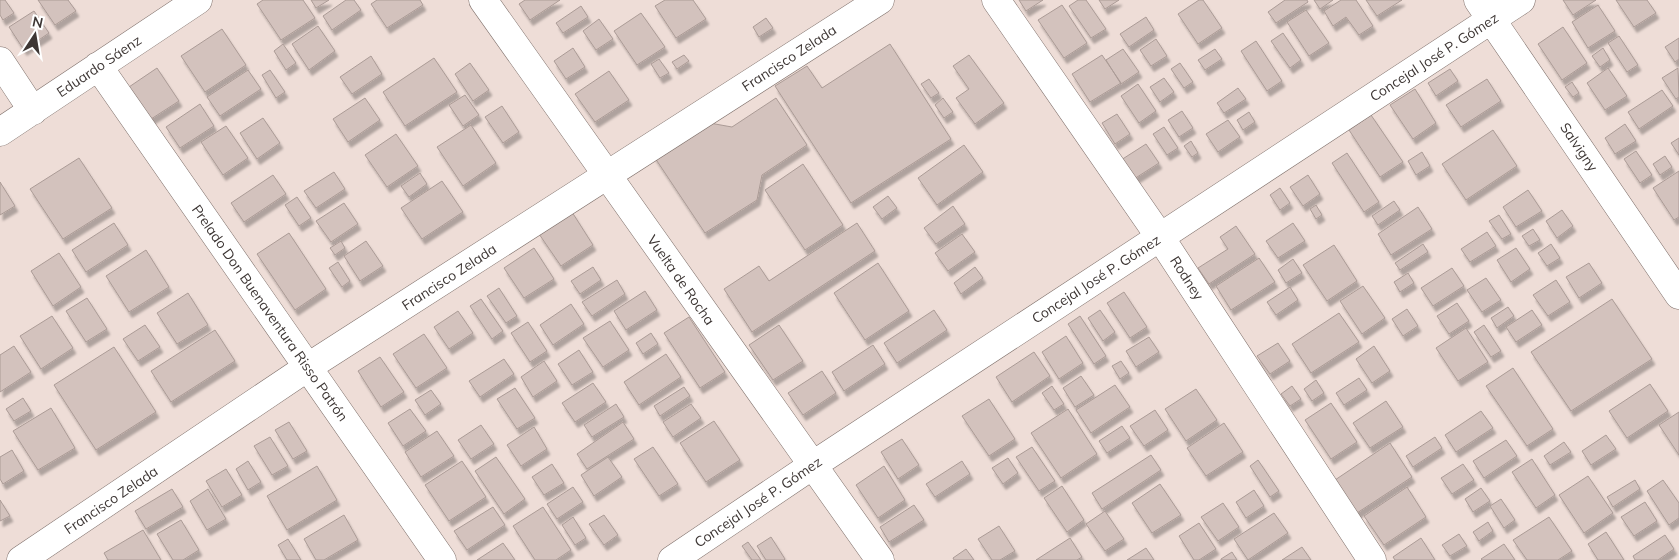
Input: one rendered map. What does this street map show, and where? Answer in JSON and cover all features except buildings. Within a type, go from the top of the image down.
[{"type":"street","name":"Eduardo Sáenz","points":[[0,132],[198,0]]},
{"type":"street","name":"Vuelta de Rocha","points":[[483,0],[880,560]]},
{"type":"street","name":"Francisco Zelada","points":[[22,560],[308,367],[880,0]]},
{"type":"street","name":"Rodney","points":[[996,0],[1160,237],[1372,560]]},
{"type":"street","name":"Concejal José P. Gómez","points":[[672,560],[1160,237],[1485,10],[1521,0]]},
{"type":"street","name":"Salvigny","points":[[1485,10],[1679,294]]},
{"type":"street","points":[[0,61],[33,111]]},
{"type":"street","name":"Prelado Don Buenaventura Risso Patrón","points":[[98,66],[442,560]]}]
